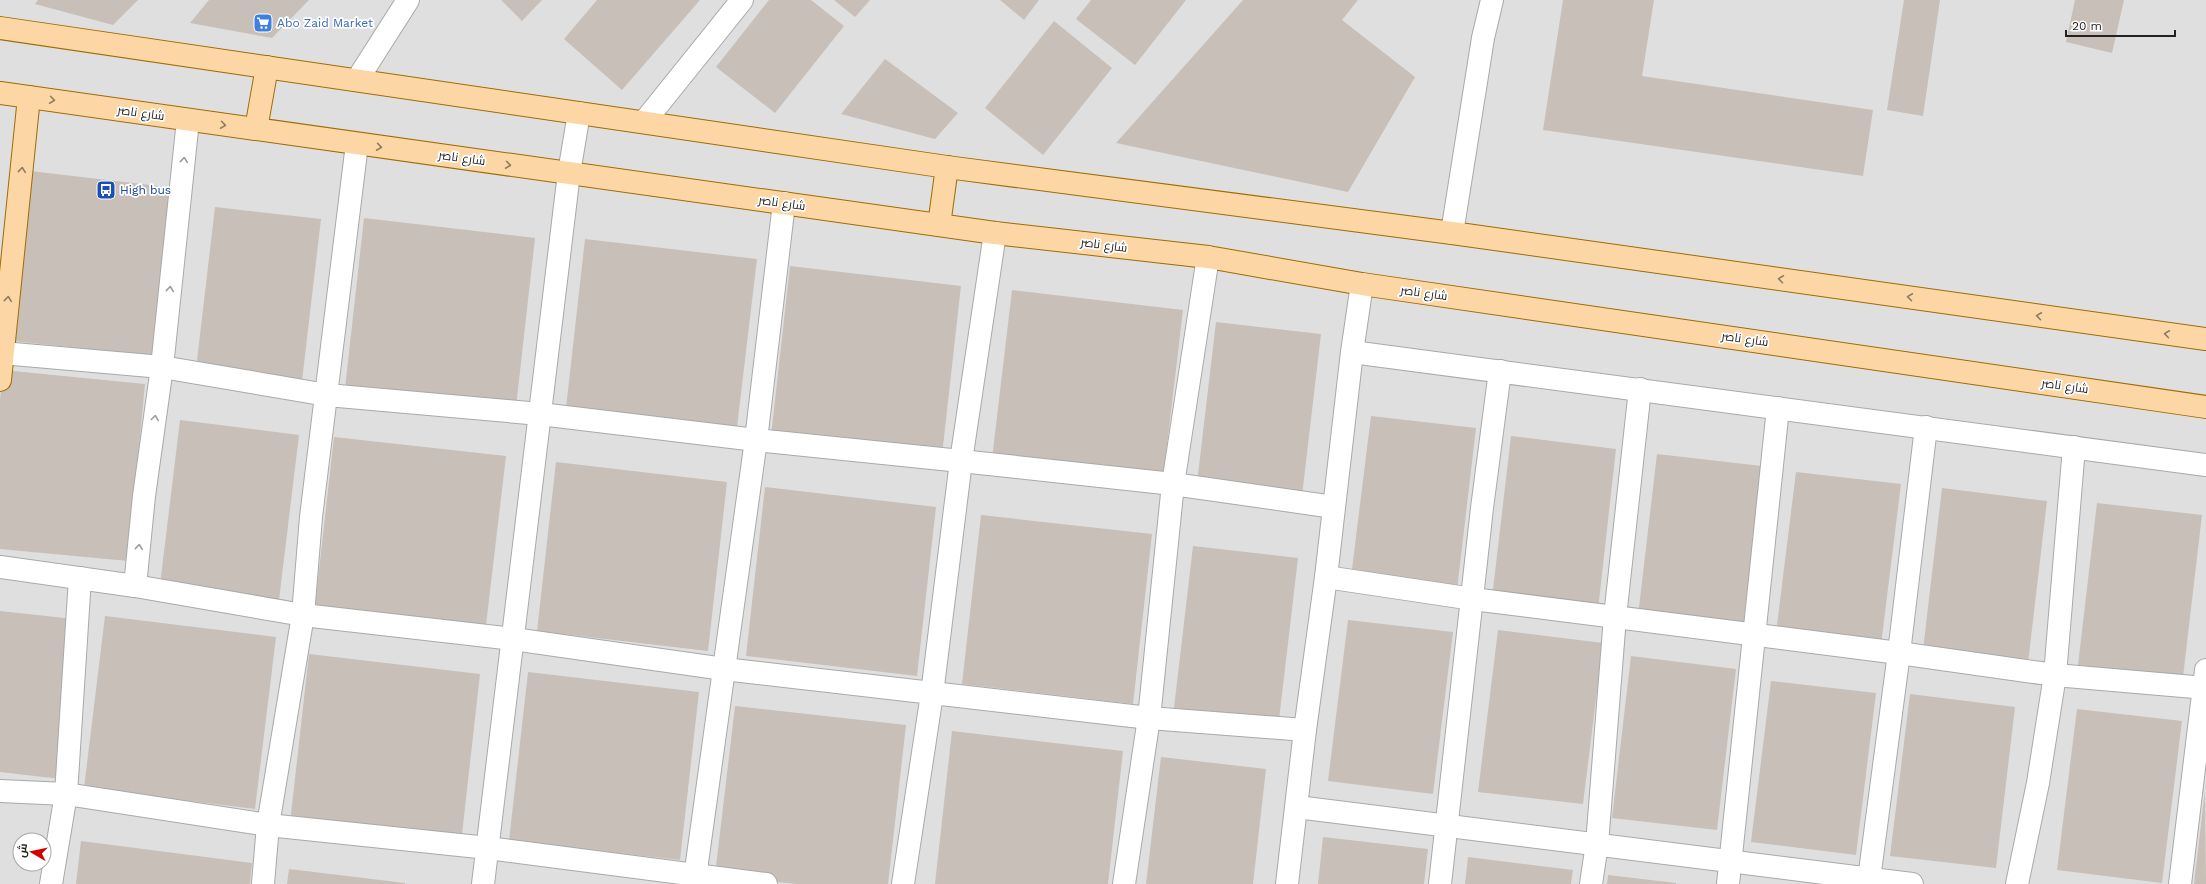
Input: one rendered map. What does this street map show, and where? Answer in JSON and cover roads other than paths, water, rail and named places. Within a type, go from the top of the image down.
[{"type":"main road","points":[[0,28],[947,167],[1452,233],[2206,339]]},
{"type":"main road","points":[[256,129],[267,67]]},
{"type":"main road","name":"شارع ناصر","points":[[0,92],[357,144],[995,233],[1208,257],[1362,284],[2206,407]]},
{"type":"main road","points":[[0,380],[29,97]]},
{"type":"main road","points":[[939,225],[947,167]]},
{"type":"street","points":[[357,80],[408,0]]},
{"type":"street","points":[[644,122],[742,0]]},
{"type":"street","points":[[1452,233],[1483,38],[1492,0]]},
{"type":"street","points":[[483,884],[569,174],[579,113]]},
{"type":"street","points":[[135,586],[144,496],[162,367],[188,120]]},
{"type":"street","points":[[263,884],[268,825],[303,615],[311,517],[357,144]]},
{"type":"street","points":[[694,880],[756,440],[784,203]]},
{"type":"street","points":[[903,884],[932,694],[961,461],[995,233]]},
{"type":"street","points":[[1124,884],[1149,718],[1174,484],[1208,257]]},
{"type":"street","points":[[1287,884],[1305,730],[1326,577],[1352,352],[1362,284]]},
{"type":"street","points":[[1352,352],[2206,465]]},
{"type":"street","points":[[2,353],[162,367],[327,395],[540,414],[756,440],[1174,484],[1334,507]]},
{"type":"street","points":[[1440,884],[1482,508],[1500,371]]},
{"type":"street","points":[[1591,884],[1597,844],[1615,617],[1640,389]]},
{"type":"street","points":[[1728,884],[1753,634],[1778,408]]},
{"type":"street","points":[[1869,878],[1899,653],[1926,427]]},
{"type":"street","points":[[2017,884],[2038,783],[2055,675],[2074,447]]},
{"type":"street","points":[[0,567],[135,586],[303,615],[513,639],[724,669],[1149,718],[1305,730]]},
{"type":"street","points":[[1326,577],[1473,599],[1899,653],[2055,675],[2205,682],[2180,884]]},
{"type":"street","points":[[51,884],[66,794],[80,578]]},
{"type":"street","points":[[0,791],[66,794],[268,825],[488,848],[694,880],[766,884]]},
{"type":"street","points":[[1297,807],[1912,884]]},
{"type":"place","name":"Abo Zaid Market","points":[[263,23]]},
{"type":"place","name":"High bus","points":[[106,190]]}]
